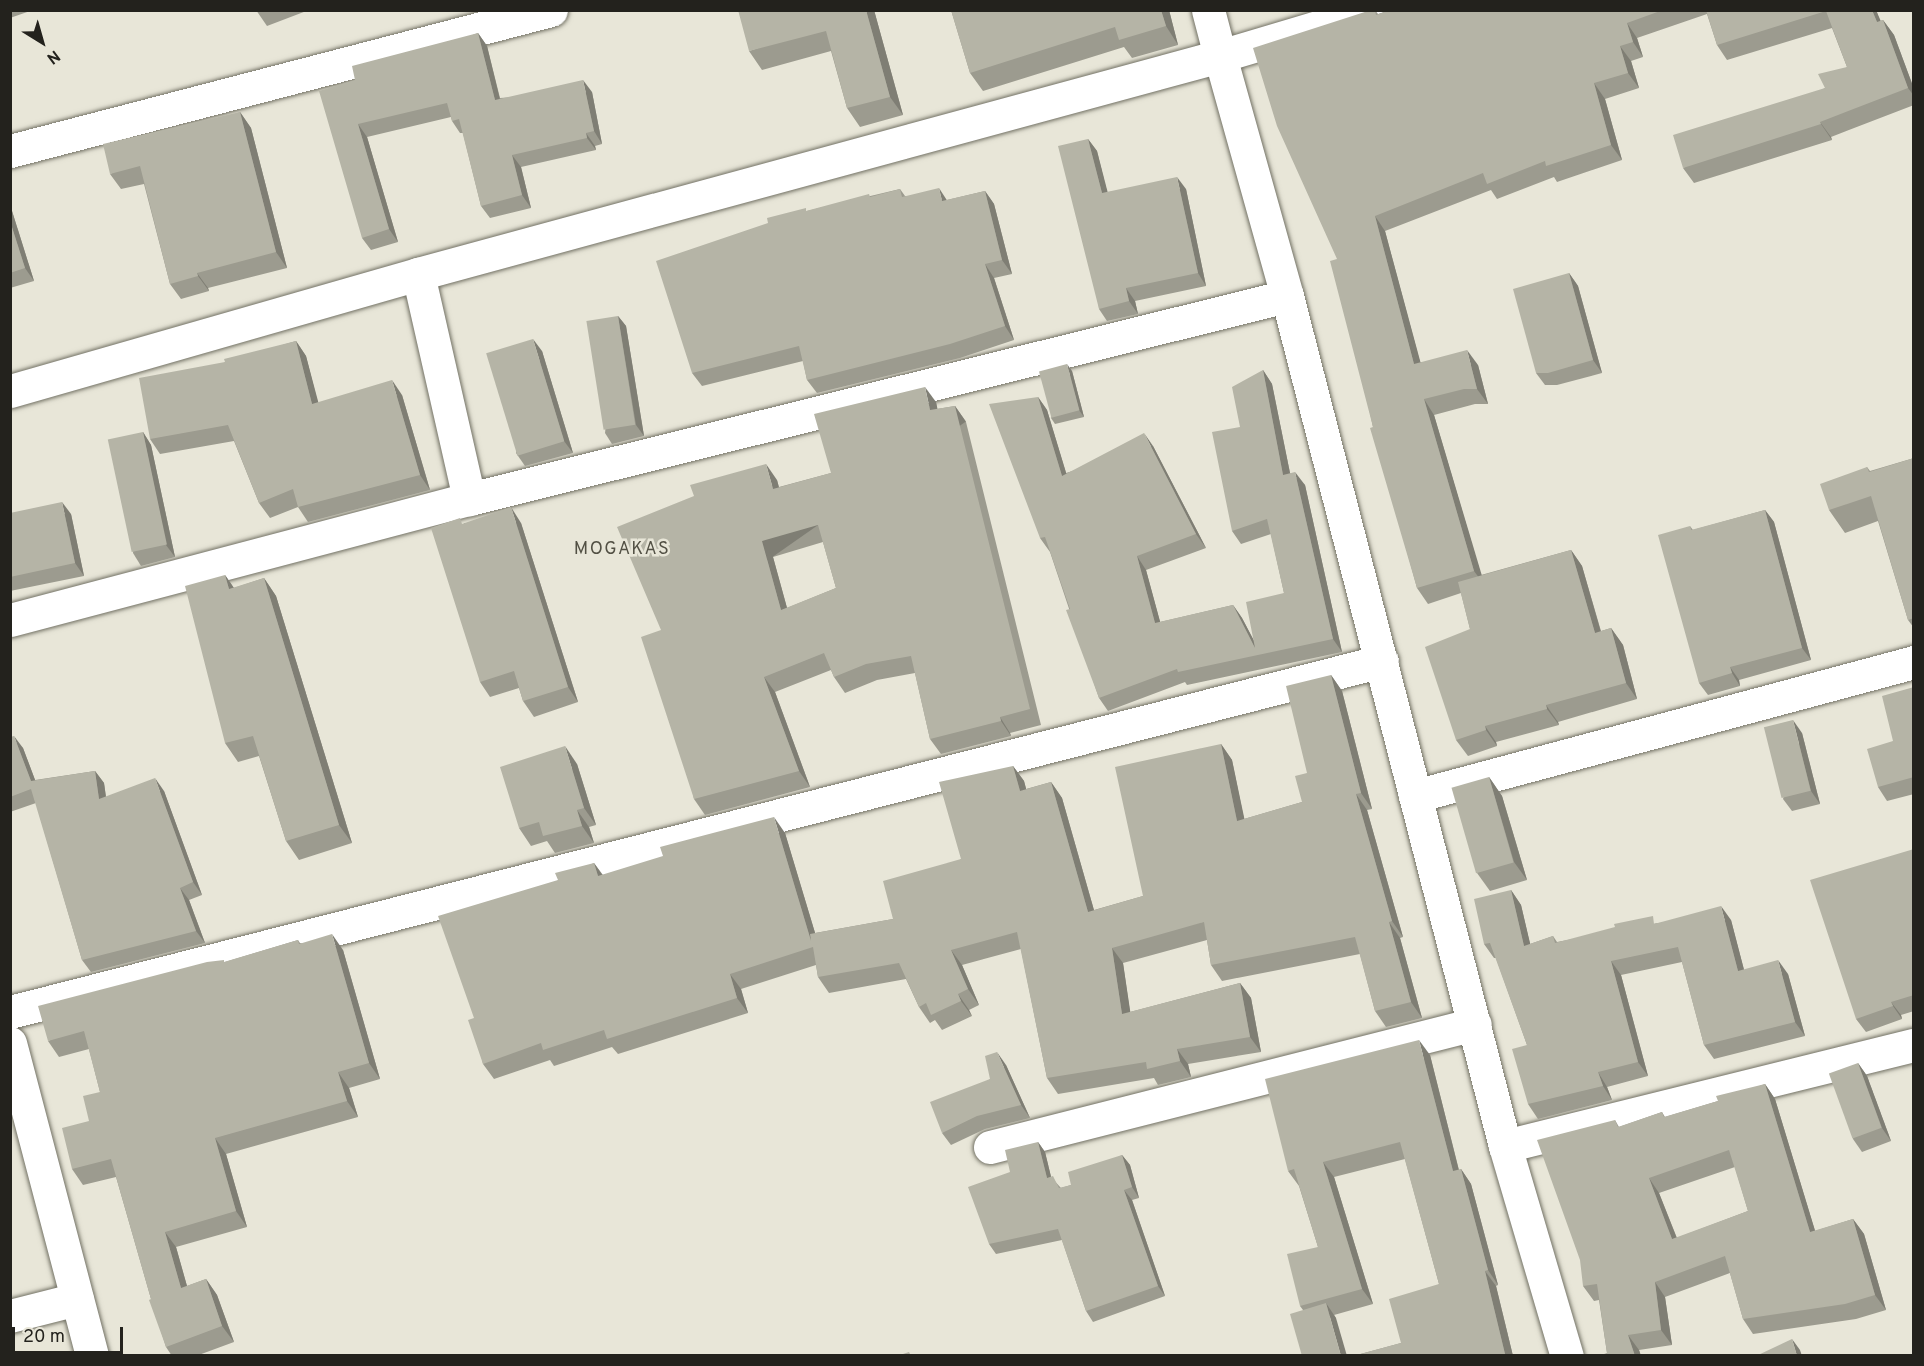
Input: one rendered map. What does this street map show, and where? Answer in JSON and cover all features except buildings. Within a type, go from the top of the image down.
[{"type":"street","points":[[10,151],[551,10]]},
{"type":"street","points":[[1208,10],[1287,296],[1505,1146],[1567,1356]]},
{"type":"street","points":[[10,391],[418,274],[1220,56],[1374,10]]},
{"type":"street","points":[[418,274],[469,499]]},
{"type":"street","points":[[10,620],[469,499],[1287,296]]},
{"type":"street","points":[[10,1012],[1382,661]]},
{"type":"street","points":[[1415,796],[1914,662]]},
{"type":"street","points":[[990,1148],[1475,1024]]},
{"type":"street","points":[[10,1044],[92,1356]]},
{"type":"street","points":[[1505,1146],[1914,1044]]},
{"type":"street","points":[[10,1316],[77,1299]]},
{"type":"district","name":"MOGAKAS","points":[[622,550]]}]
